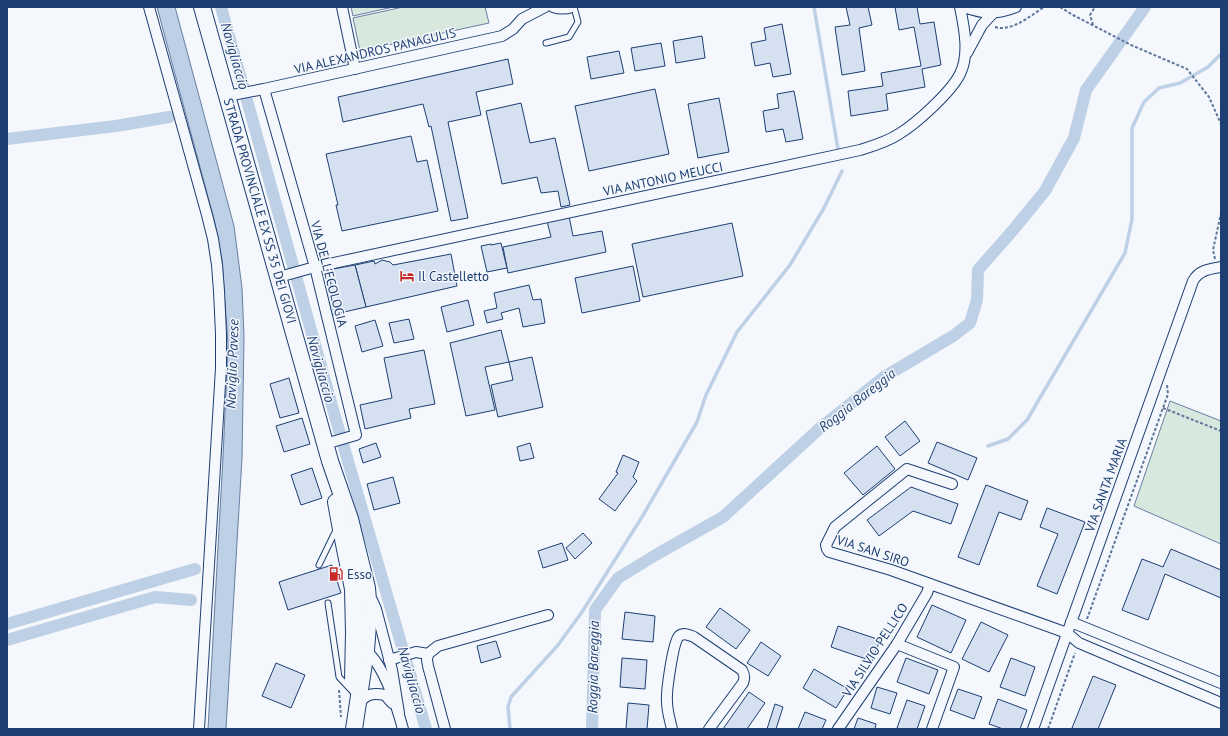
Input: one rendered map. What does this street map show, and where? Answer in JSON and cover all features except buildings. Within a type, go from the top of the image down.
[{"type":"main road","name":"STRADA PROVINCIALE EX SS 35 DEI GIOVI","points":[[202,7],[227,96],[283,276],[330,442],[330,461],[340,524],[353,589],[353,692],[349,727]]},
{"type":"main road","name":"STRADA PROVINCIALE EX SS 35 DEI GIOVI","points":[[330,461],[350,519],[367,588],[369,612],[366,650],[358,707],[349,727]]},
{"type":"street","points":[[149,7],[207,215],[217,265],[219,291],[222,334],[221,368],[200,729]]},
{"type":"street","points":[[342,7],[355,69]]},
{"type":"street","name":"VIA ALEXANDROS PANAGULIS","points":[[227,96],[502,36],[513,29],[522,19],[527,7]]},
{"type":"street","name":"VIA ALEXANDROS PANAGULIS","points":[[522,19],[544,7]]},
{"type":"street","points":[[553,7],[573,7]]},
{"type":"street","name":"VIA ANTONIO MEUCCI","points":[[283,276],[310,268],[852,152],[884,142],[913,124],[934,105],[950,89],[960,73],[966,47],[960,7]]},
{"type":"street","points":[[964,7],[980,12],[993,13],[1016,7]]},
{"type":"street","points":[[964,58],[982,25],[993,13]]},
{"type":"street","name":"VIA DELL'ECOLOGIA","points":[[264,89],[310,268],[356,435],[330,442]]},
{"type":"street","name":"VIA SANTA MARIA","points":[[1033,729],[1193,281],[1196,276],[1204,270],[1219,268]]},
{"type":"street","name":"VIA SAN SIRO","points":[[952,484],[907,469],[835,528],[826,546],[827,549],[829,552],[891,570],[1067,633]]},
{"type":"street","name":"VIA SILVIO PELLICO","points":[[838,729],[897,644],[927,593],[930,584]]},
{"type":"street","points":[[367,588],[376,609],[392,659],[392,670],[403,729]]},
{"type":"street","points":[[445,729],[428,666],[428,654],[438,646],[548,615]]},
{"type":"street","points":[[1071,622],[1221,683]]},
{"type":"street","points":[[354,633],[376,661],[399,713]]},
{"type":"street","points":[[1067,633],[1078,643],[1221,703]]},
{"type":"street","points":[[672,729],[667,702],[668,681],[677,639],[679,636],[686,634],[694,637],[742,670],[744,674],[743,683],[709,729]]},
{"type":"street","points":[[897,644],[954,668],[932,729]]},
{"type":"street","points":[[392,659],[416,652],[428,654]]},
{"type":"street","points":[[358,707],[367,695],[373,693],[385,694],[399,713]]},
{"type":"lane","points":[[546,44],[569,37],[578,22],[573,7]]},
{"type":"lane","points":[[318,565],[340,524]]},
{"type":"lane","points":[[328,603],[338,677],[353,692]]},
{"type":"path","points":[[1060,7],[1131,45],[1187,69],[1209,98],[1221,124]]},
{"type":"path","points":[[1093,25],[1090,15],[1095,7]]},
{"type":"path","points":[[1219,268],[1213,250],[1221,213]]},
{"type":"path","points":[[1084,628],[1168,394],[1167,383]]},
{"type":"path","points":[[1163,408],[1221,431]]},
{"type":"path","points":[[1048,729],[1078,643]]},
{"type":"path","points":[[338,677],[341,717],[349,727]]},
{"type":"shaded area","points":[[351,7],[393,7],[353,16]]},
{"type":"shaded area","points":[[403,7],[485,7],[489,23],[360,51],[353,18]]},
{"type":"shaded area","points":[[1170,401],[1221,421],[1221,544],[1134,506]]},
{"type":"water","name":"Naviglio Pavese","points":[[157,7],[175,7],[234,226],[242,288],[244,337],[242,458],[226,729],[208,729],[228,345],[222,260],[215,223]]},
{"type":"waterway","name":"Navigliaccio","points":[[221,7],[336,420],[426,729]]},
{"type":"waterway","points":[[814,7],[838,149]]},
{"type":"waterway","name":"Roggia Bareggia","points":[[592,729],[595,610],[618,578],[723,517],[819,429],[884,377],[953,336],[970,323],[977,300],[978,270],[1045,191],[1074,138],[1086,90],[1145,7]]},
{"type":"waterway","points":[[988,446],[1008,439],[1027,420],[1125,253],[1132,219],[1132,128],[1144,102],[1159,88],[1180,83],[1208,67],[1221,54]]},
{"type":"waterway","points":[[7,139],[116,126],[169,117]]},
{"type":"waterway","points":[[510,729],[508,707],[511,697],[558,645],[582,612],[642,517],[697,422],[706,395],[737,332],[790,265],[824,208],[842,171]]},
{"type":"waterway","points":[[7,624],[195,569]]},
{"type":"waterway","points":[[7,640],[155,597],[191,600]]},
{"type":"place","name":"Il Castelletto","points":[[407,276]]},
{"type":"place","name":"Esso","points":[[336,574]]}]
